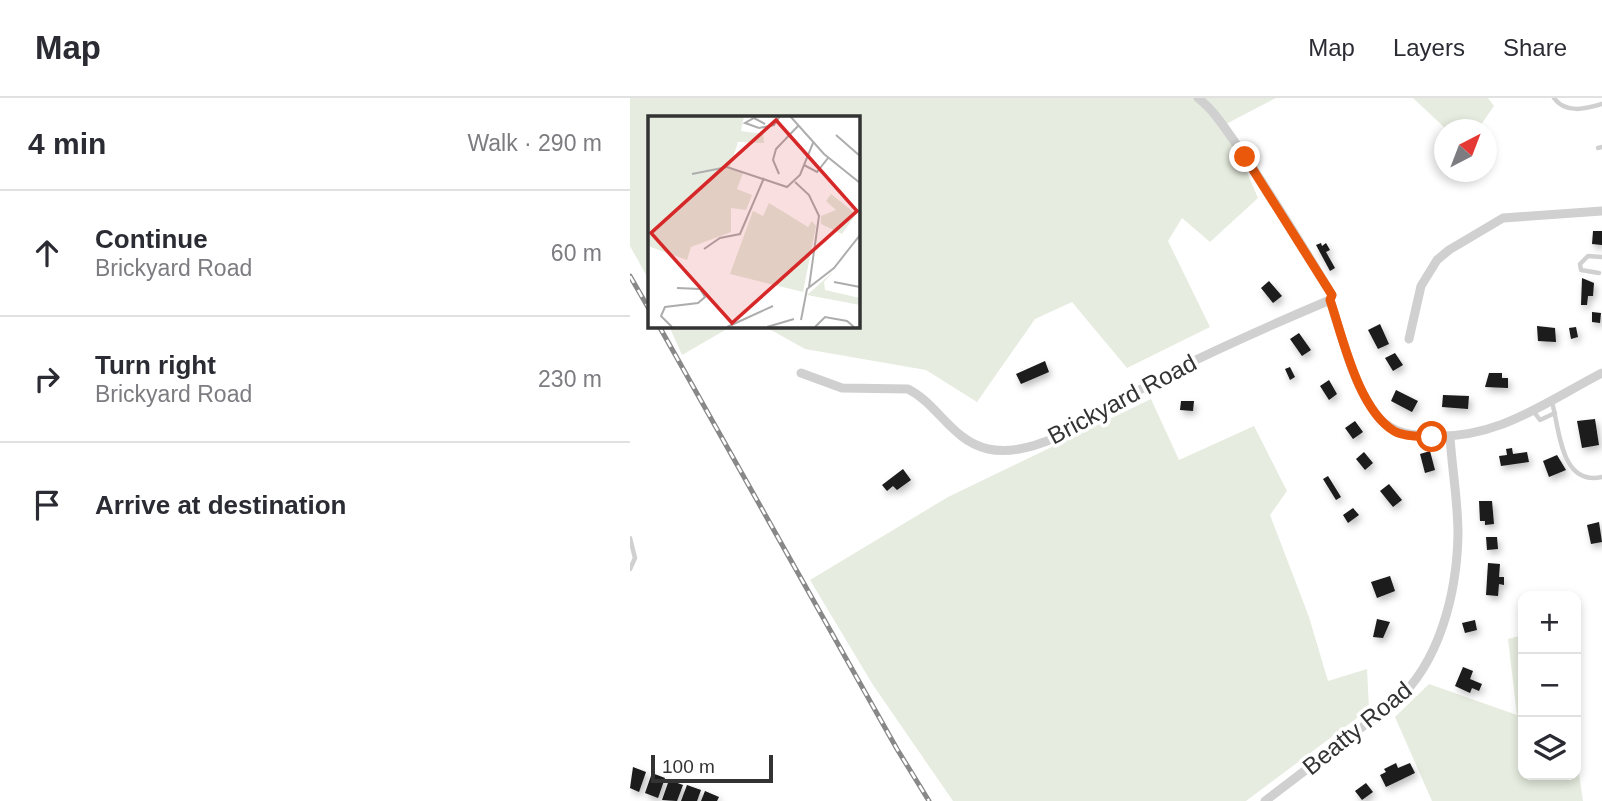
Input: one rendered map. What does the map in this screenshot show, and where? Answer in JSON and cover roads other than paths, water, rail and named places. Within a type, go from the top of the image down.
[{"type":"street","points":[[1198,98],[1214,113],[1279,209],[1332,295],[1330,300],[1362,391],[1375,413],[1398,433],[1450,437],[1496,429],[1534,412],[1602,373]]},
{"type":"street","points":[[1409,340],[1421,286],[1437,260],[1449,250],[1503,218],[1602,211]]},
{"type":"street","name":"Brickyard Road","points":[[800,373],[842,388],[908,389],[952,429],[977,445],[1009,450],[1063,433],[1172,371],[1330,300]]},
{"type":"street","name":"Beatty Road","points":[[1265,801],[1395,702],[1411,687],[1429,662],[1449,595],[1458,545],[1450,437]]},
{"type":"lane","points":[[1554,98],[1556,103],[1576,110],[1602,104]]},
{"type":"lane","points":[[1599,273],[1581,270],[1580,264],[1588,256],[1602,257]]},
{"type":"lane","points":[[1552,401],[1567,464],[1574,474],[1591,480],[1602,477]]},
{"type":"lane","points":[[1534,412],[1540,420],[1555,414]]},
{"type":"lane","points":[[630,538],[635,558],[630,569]]},
{"type":"railway","points":[[630,276],[648,307]]},
{"type":"railway","points":[[660,327],[897,749],[929,801]]}]
